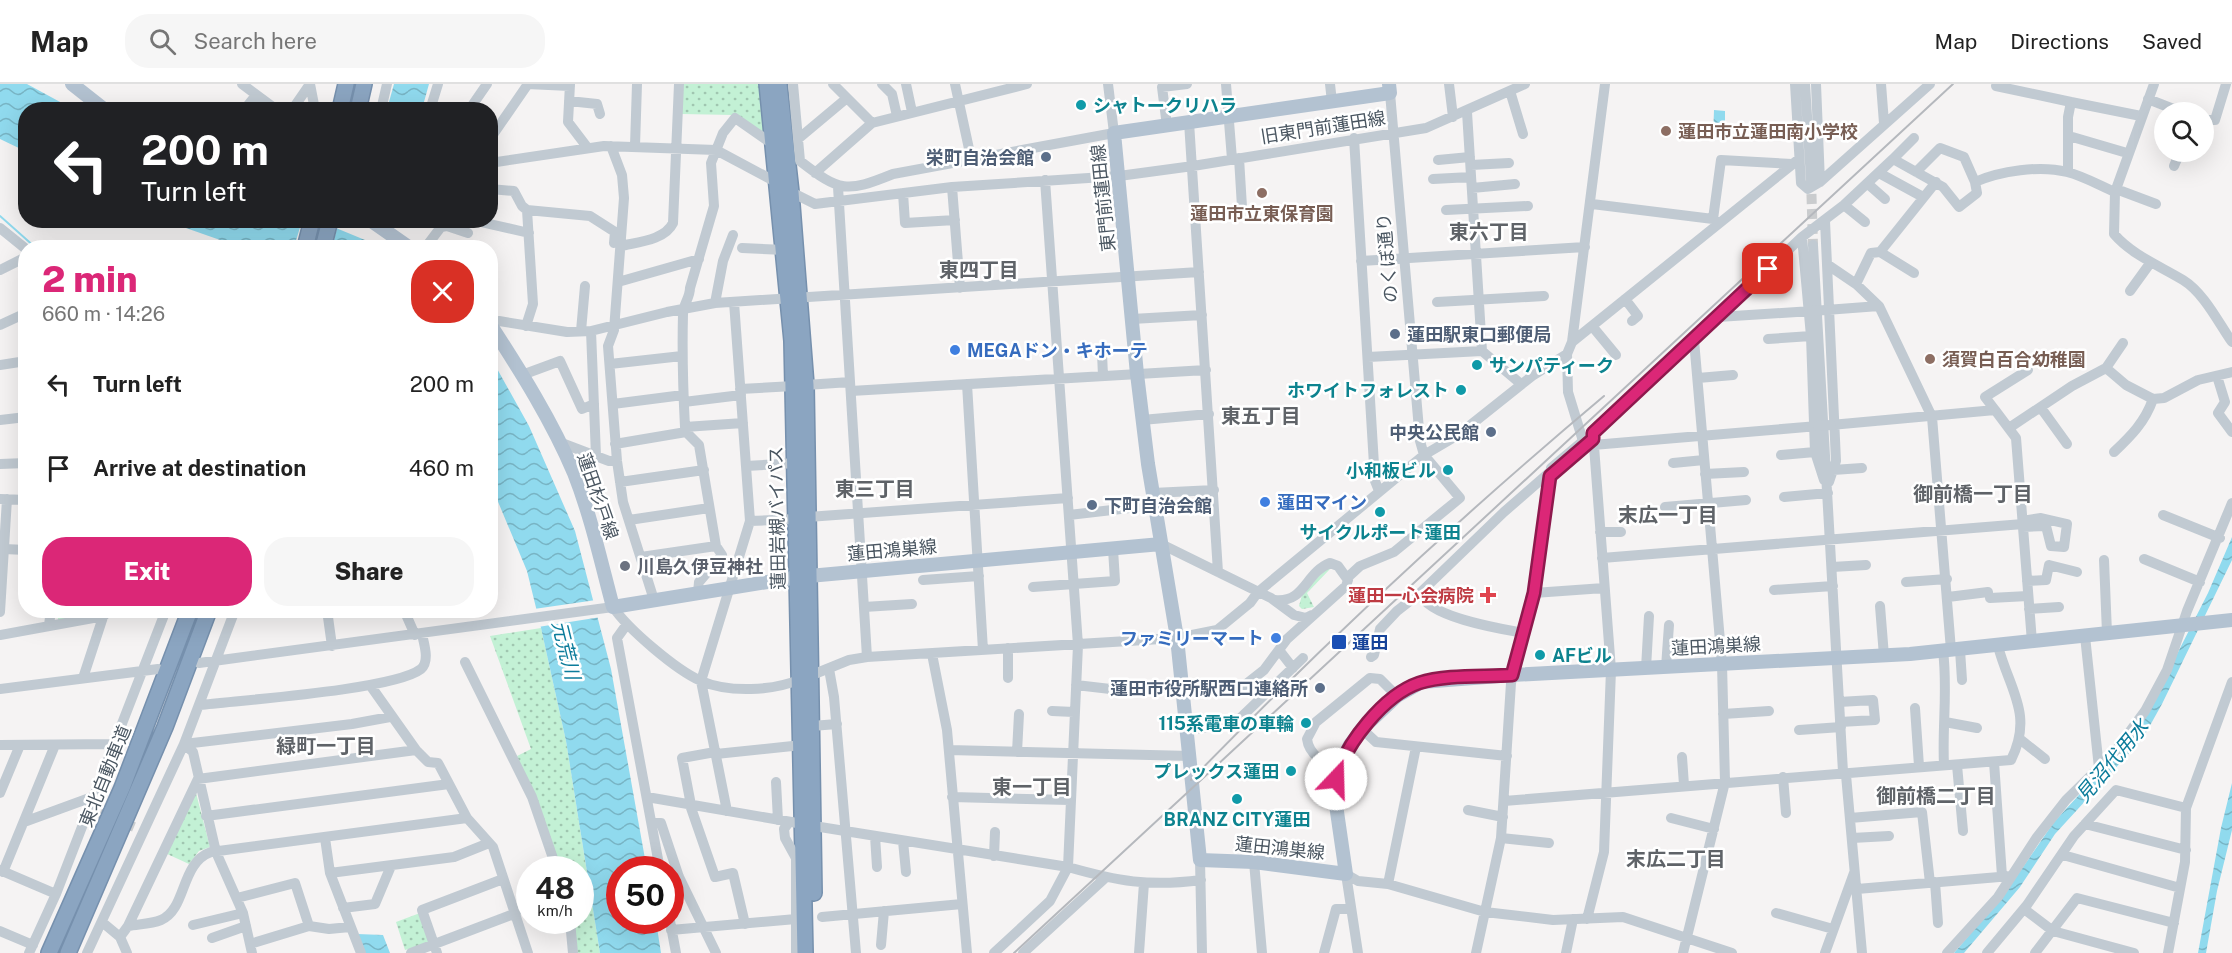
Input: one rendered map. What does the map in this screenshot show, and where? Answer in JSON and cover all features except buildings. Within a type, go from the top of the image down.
[{"type":"highway","points":[[341,102],[344,84]]},
{"type":"highway","name":"蓮田岩槻バイパス","points":[[767,84],[774,145],[785,187],[785,250],[795,299]]},
{"type":"highway","name":"蓮田岩槻バイパス","points":[[779,84],[800,386],[806,677],[796,823],[805,953]]},
{"type":"highway","points":[[364,102],[378,85]]},
{"type":"highway","name":"蓮田岩槻バイパス","points":[[800,386],[796,463],[802,518]]},
{"type":"highway","name":"東北自動車道","points":[[49,953],[122,788],[187,618]]},
{"type":"highway","name":"東北自動車道","points":[[68,953],[165,727],[206,618]]},
{"type":"highway","name":"蓮田岩槻バイパス","points":[[806,677],[812,726],[796,823],[814,953]]},
{"type":"main road","points":[[72,84],[95,102]]},
{"type":"main road","name":"東門前蓮田線","points":[[1161,544],[1142,420],[1114,134],[1332,102],[1390,89]]},
{"type":"main road","points":[[381,228],[399,240]]},
{"type":"main road","name":"蓮田杉戸線","points":[[498,337],[559,442],[585,505],[609,607]]},
{"type":"main road","points":[[1161,544],[1189,729],[1200,860]]},
{"type":"main road","name":"蓮田鴻巣線","points":[[804,577],[1161,544]]},
{"type":"main road","points":[[609,607],[804,577]]},
{"type":"main road","name":"蓮田鴻巣線","points":[[1200,860],[1254,862],[1346,874],[1335,798],[1338,769],[1350,745],[1362,729],[1397,696],[1422,682],[1512,675],[1884,656],[2232,620]]},
{"type":"street","points":[[243,84],[266,102]]},
{"type":"street","points":[[298,102],[310,84]]},
{"type":"street","points":[[310,84],[313,102]]},
{"type":"street","points":[[432,102],[438,84]]},
{"type":"street","points":[[475,102],[488,84]]},
{"type":"street","points":[[498,127],[527,84],[570,85],[568,122],[586,147]]},
{"type":"street","points":[[635,146],[637,84]]},
{"type":"street","points":[[621,246],[669,231],[674,211],[679,84]]},
{"type":"street","points":[[793,84],[800,161],[838,188],[860,187],[893,174],[971,158],[1114,134],[1108,84]]},
{"type":"street","points":[[833,84],[872,123]]},
{"type":"street","points":[[882,84],[892,94],[897,116]]},
{"type":"street","points":[[906,84],[912,112]]},
{"type":"street","points":[[955,84],[971,158]]},
{"type":"street","points":[[815,173],[872,123],[1012,85],[1027,84]]},
{"type":"street","points":[[1167,126],[1162,87],[1186,84]]},
{"type":"street","points":[[1226,84],[1242,207]]},
{"type":"street","points":[[1330,84],[1332,102]]},
{"type":"street","points":[[1449,84],[1454,117]]},
{"type":"street","name":"旧東門前蓮田線","points":[[716,150],[815,204],[952,187],[1119,176],[1426,128],[1467,112],[1506,89],[1525,84]]},
{"type":"street","points":[[1476,953],[1501,838],[1512,675],[1534,593],[1551,473],[1583,441],[1568,392],[1567,354],[1572,342],[1592,204],[1605,84]]},
{"type":"street","points":[[1798,85],[1796,162],[1803,188],[1814,188],[1816,181],[1816,84]]},
{"type":"street","points":[[1881,84],[1884,123]]},
{"type":"street","points":[[1816,181],[1930,84]]},
{"type":"street","points":[[2154,84],[2115,191],[2114,234],[2151,262],[2184,281],[2198,294],[2232,342]]},
{"type":"street","points":[[2214,120],[2226,84]]},
{"type":"street","points":[[378,85],[380,102]]},
{"type":"street","points":[[1798,85],[1816,181]]},
{"type":"street","points":[[1996,86],[2035,89],[2071,102],[2141,116]]},
{"type":"street","name":"のくぼ通り","points":[[1390,89],[1412,355],[1420,441],[1424,455]]},
{"type":"street","points":[[1506,89],[1523,134]]},
{"type":"street","points":[[250,102],[256,95]]},
{"type":"street","points":[[798,139],[847,98]]},
{"type":"street","points":[[2148,99],[2156,102]]},
{"type":"street","points":[[569,101],[597,104],[600,114]]},
{"type":"street","points":[[2068,172],[2068,117],[2071,102]]},
{"type":"street","points":[[1467,112],[1482,351]]},
{"type":"street","points":[[698,593],[699,582],[722,555],[716,546],[699,445],[686,430],[682,356],[683,308],[690,295],[690,288],[714,206],[711,163],[723,133],[735,118],[774,145]]},
{"type":"street","points":[[1190,123],[1218,572]]},
{"type":"street","points":[[2069,136],[2127,153]]},
{"type":"street","points":[[1354,138],[1375,481],[1379,491]]},
{"type":"street","points":[[1587,919],[1604,852],[1611,670],[1593,433],[1802,237],[1844,206],[1914,138]]},
{"type":"street","points":[[610,326],[618,282],[624,198],[622,175],[611,146]]},
{"type":"street","points":[[498,162],[529,159],[586,147],[635,146],[716,150]]},
{"type":"street","points":[[1893,159],[1916,172],[1936,182],[1959,207],[1977,192],[1964,157],[1940,148],[1916,172]]},
{"type":"street","points":[[1438,160],[1509,163]]},
{"type":"street","points":[[1715,221],[1721,160],[1796,162]]},
{"type":"street","points":[[1572,342],[1715,221],[1796,162]]},
{"type":"street","points":[[2174,166],[2176,162]]},
{"type":"street","points":[[1975,182],[1987,177],[2044,169],[2068,172],[2156,204]]},
{"type":"street","points":[[1879,173],[1923,197]]},
{"type":"street","points":[[1433,179],[1515,184]]},
{"type":"street","points":[[994,953],[1050,901],[1068,867],[1078,645],[1045,180]]},
{"type":"street","points":[[1856,285],[1871,254],[1880,252],[1936,182]]},
{"type":"street","points":[[1868,184],[1885,199]]},
{"type":"street","points":[[952,187],[960,288]]},
{"type":"street","points":[[838,188],[867,657]]},
{"type":"street","points":[[498,190],[514,191],[527,210],[533,304],[526,326]]},
{"type":"street","points":[[903,193],[905,223],[955,220]]},
{"type":"street","points":[[1592,204],[1715,221]]},
{"type":"street","points":[[1446,210],[1527,206]]},
{"type":"street","points":[[1844,206],[1865,222]]},
{"type":"street","points":[[527,210],[590,216],[615,232],[608,346],[615,444],[620,482],[629,520],[654,600]]},
{"type":"street","points":[[1825,221],[1832,425],[1836,461],[1827,491]]},
{"type":"street","points":[[498,226],[529,233]]},
{"type":"street","points":[[0,228],[18,243]]},
{"type":"street","points":[[431,240],[440,228]]},
{"type":"street","points":[[461,228],[468,233]]},
{"type":"street","points":[[715,303],[723,261],[733,235]]},
{"type":"street","points":[[1802,237],[1810,311],[1816,463],[1827,491]]},
{"type":"street","points":[[1814,245],[1843,772],[1846,775],[1862,953]]},
{"type":"street","points":[[1361,261],[1585,247]]},
{"type":"street","points":[[742,248],[785,250]]},
{"type":"street","points":[[1880,252],[1914,273]]},
{"type":"street","points":[[618,282],[699,259]]},
{"type":"street","points":[[0,270],[18,261]]},
{"type":"street","points":[[2130,291],[2151,262]]},
{"type":"street","points":[[1828,265],[1856,285],[1879,306],[1932,417],[1952,650],[1962,680]]},
{"type":"street","points":[[498,321],[586,331],[683,308],[715,303],[1199,272]]},
{"type":"street","points":[[585,286],[586,331],[594,405],[596,456]]},
{"type":"street","points":[[1437,302],[1544,296]]},
{"type":"street","points":[[1625,299],[1638,316],[1632,321]]},
{"type":"street","points":[[728,811],[701,681],[750,521],[734,302]]},
{"type":"street","points":[[1718,317],[1879,306]]},
{"type":"street","points":[[1132,319],[1202,315]]},
{"type":"street","points":[[0,325],[18,317]]},
{"type":"street","points":[[1592,326],[1616,355]]},
{"type":"street","points":[[1768,339],[1811,336]]},
{"type":"street","points":[[1683,953],[1725,782],[1722,664],[1694,340]]},
{"type":"street","points":[[2009,429],[2072,386],[2106,369],[2123,343]]},
{"type":"street","points":[[1368,357],[1482,351],[1521,384]]},
{"type":"street","points":[[1102,353],[1103,376]]},
{"type":"street","points":[[199,663],[494,625],[609,607],[677,665],[701,681],[749,688],[788,684],[849,660],[867,657],[1177,638],[1217,630],[1250,603],[1258,592],[1424,455],[1458,435],[1521,384],[1567,354]]},
{"type":"street","points":[[610,364],[682,356]]},
{"type":"street","points":[[522,375],[560,361],[582,409],[594,405]]},
{"type":"street","points":[[0,365],[18,362]]},
{"type":"street","points":[[2106,369],[2126,385],[2153,399],[2164,398],[2198,380],[2232,372]]},
{"type":"street","points":[[613,404],[800,386],[967,384],[1206,370]]},
{"type":"street","points":[[2028,370],[1985,397],[2016,438],[2032,642]]},
{"type":"street","points":[[1698,378],[1733,375]]},
{"type":"street","points":[[2217,376],[2225,402],[2218,413],[2232,432]]},
{"type":"street","points":[[967,384],[983,650]]},
{"type":"street","points":[[2114,452],[2136,431],[2147,415],[2153,399]]},
{"type":"street","points":[[2041,408],[2067,444]]},
{"type":"street","points":[[1371,657],[1374,655],[1380,629],[1397,611],[1420,593],[1504,512],[1593,442],[1832,425],[1995,410]]},
{"type":"street","points":[[1142,420],[1209,414]]},
{"type":"street","points":[[0,420],[18,418]]},
{"type":"street","points":[[615,444],[686,430],[743,423]]},
{"type":"street","points":[[559,442],[617,461]]},
{"type":"street","points":[[1781,455],[1815,452]]},
{"type":"street","points":[[1076,685],[1136,692],[1183,685],[1245,686],[1264,670],[1279,650],[1313,615],[1346,586],[1347,578],[1360,566],[1394,552],[1460,498],[1424,455]]},
{"type":"street","points":[[1673,464],[1704,460]]},
{"type":"street","points":[[0,464],[18,463]]},
{"type":"street","points":[[746,466],[796,463]]},
{"type":"street","points":[[1833,471],[1862,468]]},
{"type":"street","points":[[620,482],[704,470]]},
{"type":"street","points":[[1705,474],[1744,472]]},
{"type":"street","points":[[1069,515],[1214,490]]},
{"type":"street","points":[[1784,497],[1827,491]]},
{"type":"street","points":[[750,521],[1068,498]]},
{"type":"street","points":[[0,612],[4,499]]},
{"type":"street","points":[[1665,507],[1746,500]]},
{"type":"street","points":[[1947,953],[1998,897],[2006,876],[2066,800],[2114,753],[2145,711],[2167,670],[2182,625],[2220,538],[2232,503]]},
{"type":"street","points":[[629,520],[709,508]]},
{"type":"street","points":[[2163,515],[2220,538]]},
{"type":"street","points":[[1602,558],[2023,524]]},
{"type":"street","points":[[1600,532],[1621,532]]},
{"type":"street","points":[[1161,544],[1275,600],[1301,618],[1313,615]]},
{"type":"street","points":[[641,557],[716,546]]},
{"type":"street","points":[[4,549],[18,550]]},
{"type":"street","points":[[1033,587],[1115,581],[1113,549]]},
{"type":"street","points":[[2104,560],[2107,633]]},
{"type":"street","points":[[2144,560],[2200,582]]},
{"type":"street","points":[[1301,618],[1296,604],[1309,578],[1330,562],[1335,564],[1347,578]]},
{"type":"street","points":[[1832,567],[1866,565]]},
{"type":"street","points":[[2027,581],[2046,580],[2049,566],[2077,572]]},
{"type":"street","points":[[923,580],[979,576]]},
{"type":"street","points":[[1906,582],[1947,579]]},
{"type":"street","points":[[1774,590],[1833,586]]},
{"type":"street","points":[[1534,593],[1604,588]]},
{"type":"street","points":[[1275,600],[1291,600],[1300,592]]},
{"type":"street","points":[[1420,593],[1428,603],[1470,623],[1524,633]]},
{"type":"street","points":[[1948,597],[2028,596]]},
{"type":"street","points":[[864,607],[912,604]]},
{"type":"street","points":[[1880,606],[1884,656]]},
{"type":"street","points":[[2029,609],[2059,607]]},
{"type":"street","points":[[1646,668],[1648,616]]},
{"type":"street","points":[[49,625],[50,618]]},
{"type":"street","points":[[0,635],[82,618]]},
{"type":"street","points":[[83,678],[103,618]]},
{"type":"street","points":[[0,932],[31,949],[95,811],[95,796],[163,618]]},
{"type":"street","points":[[87,953],[184,744],[232,618]]},
{"type":"street","points":[[328,618],[332,646]]},
{"type":"street","points":[[200,705],[370,685],[401,678],[422,668],[426,660],[419,634],[409,618]]},
{"type":"street","points":[[627,624],[617,638],[658,856]]},
{"type":"street","points":[[1666,667],[1669,625]]},
{"type":"street","points":[[2085,636],[2098,768]]},
{"type":"street","points":[[1504,801],[2011,760],[2021,740],[2016,695],[1998,646]]},
{"type":"street","points":[[1008,648],[1008,678]]},
{"type":"street","points":[[1279,650],[1293,668]]},
{"type":"street","points":[[1944,765],[1946,673],[1952,650]]},
{"type":"street","points":[[932,654],[949,750],[967,953]]},
{"type":"street","points":[[1189,729],[1235,723],[1303,658]]},
{"type":"street","points":[[465,662],[532,797],[552,856]]},
{"type":"street","points":[[0,689],[158,669]]},
{"type":"street","points":[[830,669],[837,724],[856,953]]},
{"type":"street","points":[[1338,769],[1323,762],[1310,750],[1307,739],[1313,726],[1370,678],[1380,679],[1397,696]]},
{"type":"street","points":[[2168,953],[2186,850],[2186,808],[2232,682]]},
{"type":"street","points":[[370,685],[390,717],[416,750],[428,762],[438,763],[467,818],[489,843],[516,913],[435,949],[411,953]]},
{"type":"street","points":[[1799,730],[1875,720],[1873,700],[1839,702]]},
{"type":"street","points":[[1915,708],[1919,766]]},
{"type":"street","points":[[1052,711],[1074,712]]},
{"type":"street","points":[[1723,714],[1769,711]]},
{"type":"street","points":[[1017,752],[1019,714]]},
{"type":"street","points":[[184,744],[352,724],[390,717]]},
{"type":"street","points":[[1945,722],[1977,728]]},
{"type":"street","points":[[812,726],[837,724]]},
{"type":"street","points":[[1362,729],[1376,742],[1507,756]]},
{"type":"street","points":[[2021,740],[2045,759]]},
{"type":"street","points":[[0,745],[115,744]]},
{"type":"street","points":[[184,744],[193,752],[216,852],[243,913],[250,950],[309,926],[329,929],[350,927]]},
{"type":"street","points":[[0,793],[20,745]]},
{"type":"street","points":[[55,745],[2,871],[56,894]]},
{"type":"street","points":[[745,924],[733,873],[716,877],[690,805],[682,758],[802,745]]},
{"type":"street","points":[[1388,884],[1416,747]]},
{"type":"street","points":[[198,779],[416,750]]},
{"type":"street","points":[[949,750],[1191,756]]},
{"type":"street","points":[[1682,757],[1684,785]]},
{"type":"street","points":[[1994,762],[2006,876]]},
{"type":"street","points":[[1957,765],[1963,831]]},
{"type":"street","points":[[1783,777],[1786,813]]},
{"type":"street","points":[[120,937],[128,926],[198,779]]},
{"type":"street","points":[[776,782],[796,823]]},
{"type":"street","points":[[206,816],[449,784]]},
{"type":"street","points":[[1987,953],[2024,909],[2085,824],[2115,790],[2186,808]]},
{"type":"street","points":[[24,822],[95,796]]},
{"type":"street","points":[[647,797],[1068,867],[1104,879],[1144,883],[1201,880]]},
{"type":"street","points":[[952,797],[1070,800]]},
{"type":"street","points":[[1468,810],[1503,817]]},
{"type":"street","points":[[1850,818],[1922,812],[1938,923]]},
{"type":"street","points":[[128,926],[164,919],[173,910],[195,862],[202,855],[467,818]]},
{"type":"street","points":[[1671,818],[1714,829]]},
{"type":"street","points":[[652,823],[661,823],[679,877],[716,953]]},
{"type":"street","points":[[796,823],[784,829],[785,838],[796,858],[796,953]]},
{"type":"street","points":[[2085,824],[2186,850]]},
{"type":"street","points":[[134,827],[144,832]]},
{"type":"street","points":[[994,856],[995,832]]},
{"type":"street","points":[[875,836],[878,867]]},
{"type":"street","points":[[1852,838],[1889,836]]},
{"type":"street","points":[[325,838],[330,873],[361,953]]},
{"type":"street","points":[[1501,838],[1549,843]]},
{"type":"street","points":[[903,841],[906,872]]},
{"type":"street","points":[[330,873],[454,857],[489,843]]},
{"type":"street","points":[[2062,855],[2180,888]]},
{"type":"street","points":[[1200,860],[1202,953]]},
{"type":"street","points":[[1254,862],[1262,953]]},
{"type":"street","points":[[343,908],[375,904],[391,866]]},
{"type":"street","points":[[1825,953],[1855,870]]},
{"type":"street","points":[[1346,874],[1358,881],[1388,884],[1485,912],[1528,918],[1573,920],[1623,917],[1732,953]]},
{"type":"street","points":[[1346,874],[1358,953]]},
{"type":"street","points":[[1857,889],[2006,876]]},
{"type":"street","points":[[435,949],[422,910],[502,879]]},
{"type":"street","points":[[1023,953],[1104,879]]},
{"type":"street","points":[[237,898],[295,883],[309,926]]},
{"type":"street","points":[[1139,953],[1144,883]]},
{"type":"street","points":[[2035,953],[2077,898],[2174,922]]},
{"type":"street","points":[[822,917],[962,904]]},
{"type":"street","points":[[1324,953],[1336,909],[1352,909]]},
{"type":"street","points":[[2024,909],[2053,931],[2097,948],[2133,953]]},
{"type":"street","points":[[881,945],[884,912]]},
{"type":"street","points":[[193,925],[243,913]]},
{"type":"street","points":[[1776,913],[1833,929]]},
{"type":"street","points":[[684,926],[704,928],[796,919]]},
{"type":"street","points":[[1566,953],[1573,920]]},
{"type":"street","points":[[102,922],[120,937],[127,953]]},
{"type":"street","points":[[212,938],[246,926]]},
{"type":"street","points":[[521,934],[525,952]]},
{"type":"street","points":[[571,934],[573,953]]},
{"type":"street","points":[[673,934],[676,953]]},
{"type":"green space","points":[[683,84],[759,84],[766,137],[733,115],[681,114]]},
{"type":"green space","points":[[1325,569],[1330,569],[1307,593],[1314,607],[1302,609],[1299,606],[1302,595]]},
{"type":"green space","points":[[58,618],[80,618],[58,624]]},
{"type":"green space","points":[[541,628],[566,741],[584,856],[555,856],[517,756],[531,749],[490,636]]},
{"type":"green space","points":[[195,789],[210,847],[199,851],[189,864],[165,853]]},
{"type":"green space","points":[[420,913],[429,943],[405,950],[396,922]]},
{"type":"green space","points":[[594,916],[600,953],[576,953],[574,934],[594,934]]},
{"type":"water","points":[[0,84],[27,84],[60,102],[18,102],[18,148],[0,139]]},
{"type":"water","points":[[394,84],[429,84],[424,102],[389,102]]},
{"type":"water","points":[[1714,110],[1725,111],[1725,138],[1713,138]]},
{"type":"water","points":[[186,228],[336,228],[365,240],[220,240]]},
{"type":"water","name":"元荒川","points":[[498,370],[529,426],[575,531],[611,669],[644,856],[606,856],[606,934],[658,934],[661,953],[600,953],[594,916],[594,856],[584,856],[566,741],[527,571],[498,502]]},
{"type":"water","name":"見沼代用水","points":[[2232,537],[2232,560],[2143,738],[2055,834],[2020,887],[1964,953],[1954,953],[2005,893],[2054,822],[2138,731],[2208,593]]},
{"type":"water","points":[[2232,783],[2232,830],[2217,891],[2206,953],[2198,953],[2221,828]]},
{"type":"water","points":[[357,934],[383,935],[390,953],[364,953]]},
{"type":"pier","points":[[300,228],[337,228],[334,240],[296,240]]},
{"type":"pier","points":[[596,600],[601,617],[538,627],[534,609]]},
{"type":"waterway","points":[[0,216],[27,240]]},
{"type":"tunnel","points":[[1811,179],[1813,245]]},
{"type":"tunnel","points":[[100,813],[134,827]]},
{"type":"railway","points":[[1014,953],[1953,84]]},
{"type":"railway","points":[[1191,780],[1341,631],[1497,488],[1604,396]]},
{"type":"place","name":"シャトークリハラ","points":[[1081,105]]},
{"type":"place","name":"蓮田市立蓮田南小学校","points":[[1666,131]]},
{"type":"place","name":"栄町自治会館","points":[[1046,157]]},
{"type":"place","name":"蓮田市立東保育園","points":[[1262,193]]},
{"type":"place","name":"蓮田駅東口郵便局","points":[[1395,334]]},
{"type":"place","name":"MEGAドン・キホーテ","points":[[955,350]]},
{"type":"place","name":"須賀白百合幼稚園","points":[[1930,359]]},
{"type":"place","name":"サンパティーク","points":[[1477,365]]},
{"type":"place","name":"ホワイトフォレスト","points":[[1461,390]]},
{"type":"place","name":"中央公民館","points":[[1491,432]]},
{"type":"place","name":"小和板ビル","points":[[1448,470]]},
{"type":"place","name":"蓮田マイン","points":[[1265,502]]},
{"type":"place","name":"下町自治会館","points":[[1092,505]]},
{"type":"place","name":"サイクルポート蓮田","points":[[1380,512]]},
{"type":"place","name":"川島久伊豆神社","points":[[625,566]]},
{"type":"place","name":"蓮田一心会病院","points":[[1488,595]]},
{"type":"place","name":"ファミリーマート","points":[[1276,638]]},
{"type":"place","name":"蓮田","points":[[1339,642]]},
{"type":"place","name":"AFビル","points":[[1540,655]]},
{"type":"place","name":"蓮田市役所駅西口連絡所","points":[[1320,688]]},
{"type":"place","name":"115系電車の車輪","points":[[1306,723]]},
{"type":"place","name":"プレックス蓮田","points":[[1291,771]]},
{"type":"place","name":"BRANZ CITY蓮田","points":[[1237,799]]},
{"type":"district","name":"東六丁目","points":[[1489,232]]},
{"type":"district","name":"東四丁目","points":[[979,270]]},
{"type":"district","name":"東五丁目","points":[[1261,416]]},
{"type":"district","name":"東三丁目","points":[[875,489]]},
{"type":"district","name":"御前橋一丁目","points":[[1973,494]]},
{"type":"district","name":"末広一丁目","points":[[1668,515]]},
{"type":"district","name":"緑町一丁目","points":[[326,746]]},
{"type":"district","name":"東一丁目","points":[[1032,787]]},
{"type":"district","name":"御前橋二丁目","points":[[1936,796]]},
{"type":"district","name":"末広二丁目","points":[[1676,859]]},
{"type":"route","points":[[1336,779],[1338,769],[1355,737],[1405,690],[1422,682],[1512,675],[1534,593],[1550,476],[1593,439],[1593,433],[1768,269]]}]
